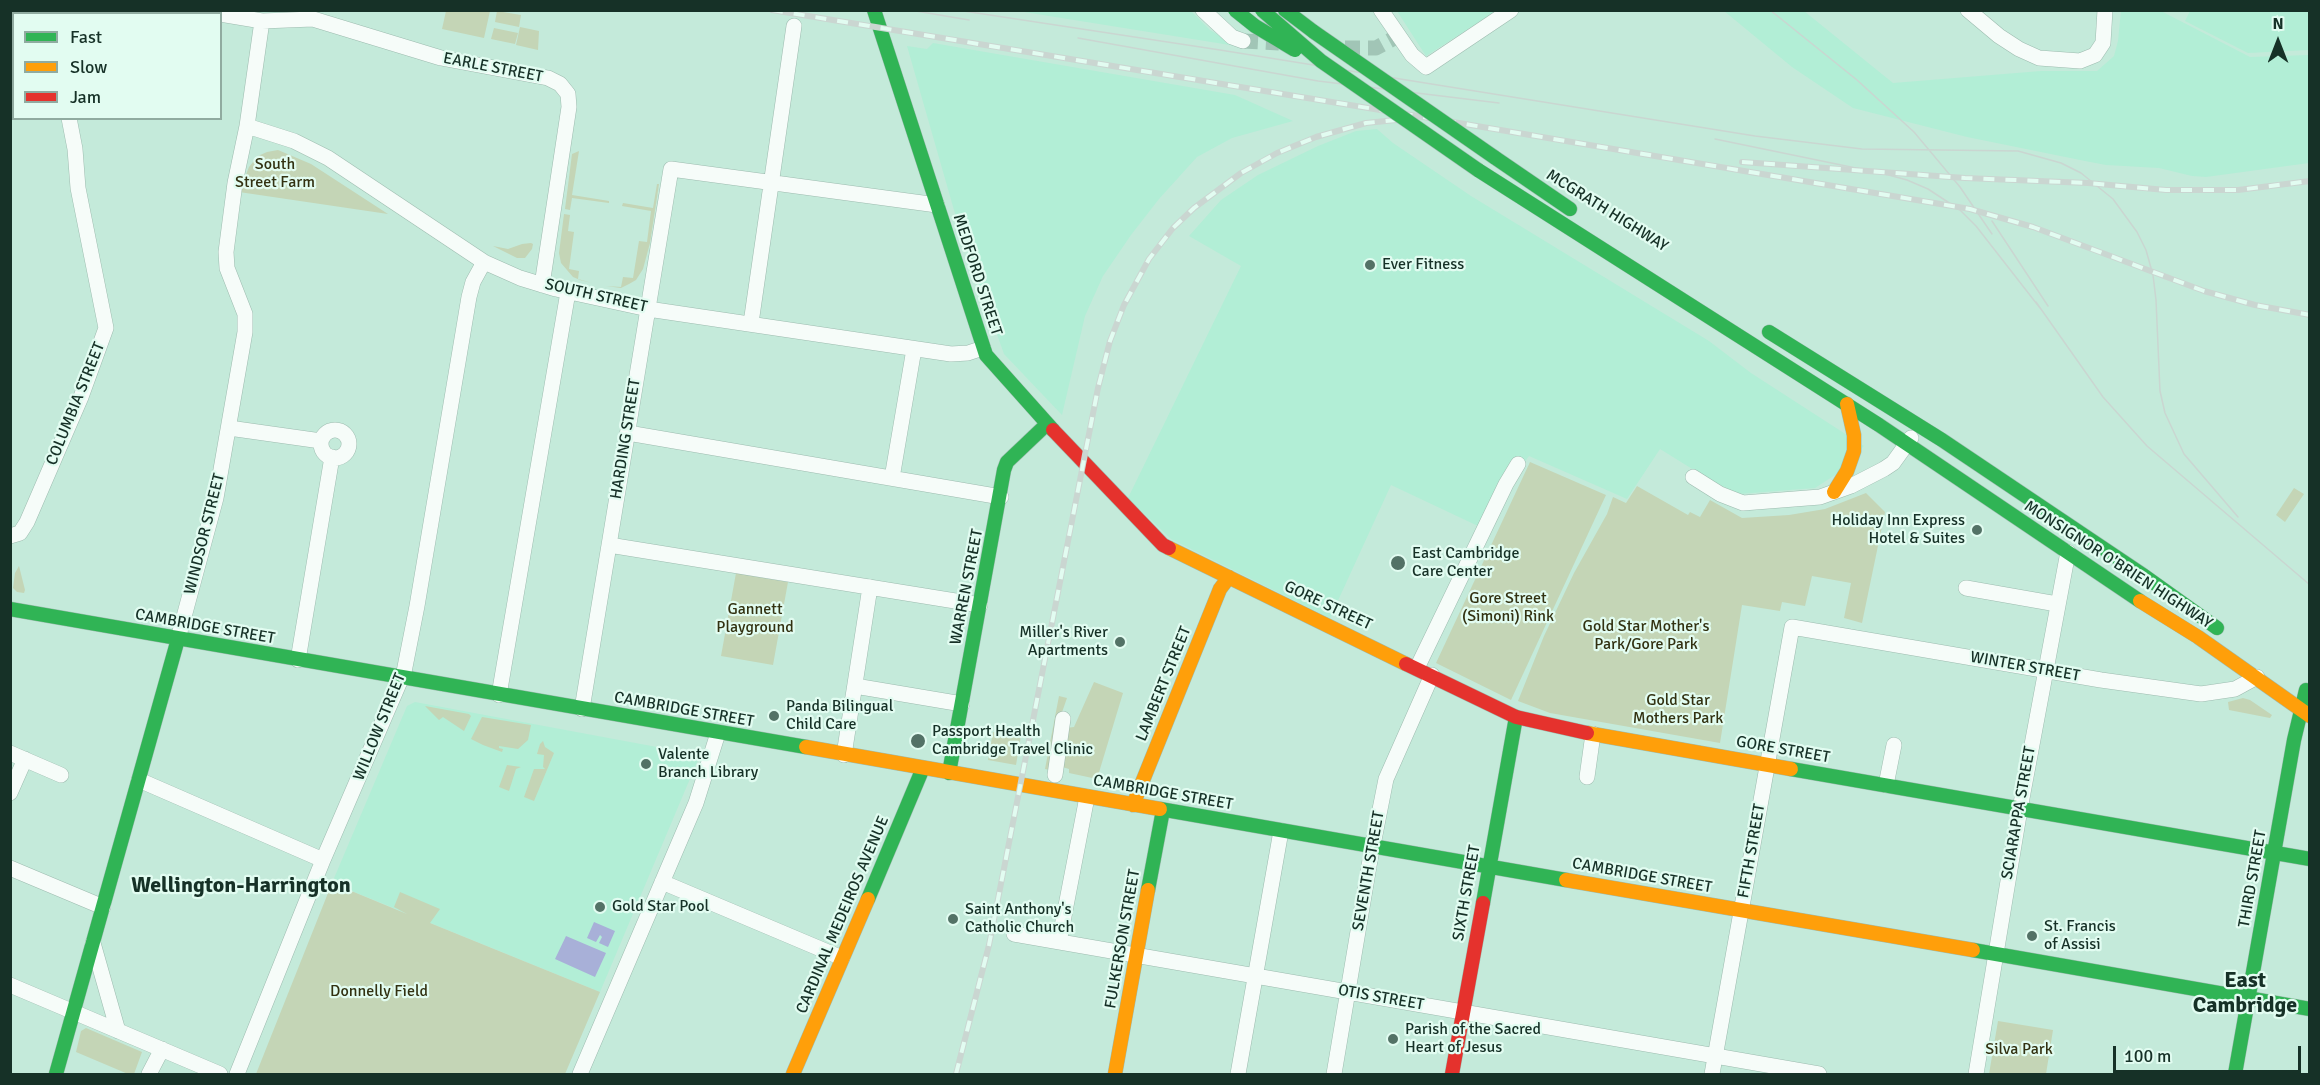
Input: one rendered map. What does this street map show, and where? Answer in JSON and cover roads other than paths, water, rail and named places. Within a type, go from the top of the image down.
[{"type":"main road","name":"MEDFORD STREET","points":[[874,10],[983,348],[1002,375],[1148,531]]},
{"type":"main road","name":"MCGRATH HIGHWAY","points":[[1235,10],[1272,37],[1346,79]]},
{"type":"main road","name":"MCGRATH HIGHWAY","points":[[1262,10],[1303,48],[1478,171],[1907,444]]},
{"type":"main road","name":"MCGRATH HIGHWAY","points":[[1285,10],[1494,157],[1578,213]]},
{"type":"main road","points":[[1761,327],[1920,425]]},
{"type":"main road","points":[[1834,492],[1847,471],[1854,451],[1854,435],[1847,404]]},
{"type":"main road","name":"WARREN STREET","points":[[949,773],[1007,462],[1047,424]]},
{"type":"main road","name":"MONSIGNOR O'BRIEN HIGHWAY","points":[[1920,425],[2124,562],[2230,638]]},
{"type":"main road","name":"MONSIGNOR O'BRIEN HIGHWAY","points":[[1907,444],[2257,677],[2305,713]]},
{"type":"main road","name":"GORE STREET","points":[[1148,531],[1163,545],[1515,717],[1593,734],[2310,859]]},
{"type":"main road","name":"LAMBERT STREET","points":[[1133,805],[1220,589],[1229,578]]},
{"type":"main road","name":"CAMBRIDGE STREET","points":[[10,609],[2310,1009]]},
{"type":"main road","name":"WINDSOR STREET","points":[[56,1074],[178,639]]},
{"type":"main road","points":[[2293,681],[2308,691]]},
{"type":"main road","name":"THIRD STREET","points":[[2235,1074],[2294,740],[2305,713],[2308,691]]},
{"type":"main road","name":"SIXTH STREET","points":[[1452,1074],[1515,717]]},
{"type":"main road","name":"CARDINAL MEDEIROS AVENUE","points":[[793,1074],[923,768]]},
{"type":"main road","name":"FULKERSON STREET","points":[[1115,1074],[1163,810]]},
{"type":"street","points":[[1203,10],[1232,37],[1243,41]]},
{"type":"street","points":[[1381,10],[1412,55],[1426,67],[1511,10]]},
{"type":"street","points":[[1968,10],[1999,36],[2019,49],[2039,58],[2057,61],[2080,61],[2095,55],[2103,44],[2105,10]]},
{"type":"street","points":[[222,14],[262,21]]},
{"type":"street","name":"EARLE STREET","points":[[262,21],[313,19],[441,58],[548,78],[562,86],[568,97],[569,108],[542,285]]},
{"type":"street","name":"WINDSOR STREET","points":[[178,639],[213,509],[246,323],[245,314],[227,268],[226,252],[262,21]]},
{"type":"street","points":[[751,323],[794,26]]},
{"type":"street","name":"COLUMBIA STREET","points":[[10,536],[22,531],[27,522],[81,397],[106,328],[78,188],[75,150],[69,120]]},
{"type":"street","name":"SOUTH STREET","points":[[247,126],[300,144],[327,158],[484,262],[542,285],[648,309],[914,349],[959,354],[983,348]]},
{"type":"street","name":"HARDING STREET","points":[[582,709],[671,169],[771,182]]},
{"type":"street","points":[[771,182],[938,205]]},
{"type":"street","name":"WILLOW STREET","points":[[237,1074],[324,860],[402,678],[417,606],[470,292],[484,262]]},
{"type":"street","points":[[499,695],[568,292]]},
{"type":"street","points":[[892,478],[914,349]]},
{"type":"street","points":[[1692,477],[1725,496],[1743,503],[1807,499],[1860,482],[1884,469],[1893,463],[1920,425]]},
{"type":"street","points":[[228,428],[321,441]]},
{"type":"street","points":[[337,430],[346,436],[348,446],[346,451],[338,457],[332,457],[324,452],[321,441],[327,432],[337,430]]},
{"type":"street","points":[[628,432],[1000,497]]},
{"type":"street","points":[[298,660],[332,457]]},
{"type":"street","points":[[1417,668],[1518,464]]},
{"type":"street","points":[[609,545],[980,605]]},
{"type":"street","name":"SCIARAPPA STREET","points":[[1976,1074],[1994,954],[2044,670],[2068,552]]},
{"type":"street","points":[[844,755],[870,587]]},
{"type":"street","points":[[1966,588],[2057,604]]},
{"type":"street","name":"WINTER STREET","points":[[1792,627],[2101,680],[2206,694],[2235,689],[2257,677]]},
{"type":"street","name":"FIFTH STREET","points":[[1712,1074],[1792,627]]},
{"type":"street","name":"SEVENTH STREET","points":[[1334,1074],[1386,779],[1432,675]]},
{"type":"street","points":[[855,686],[962,704]]},
{"type":"street","points":[[1055,775],[1063,719]]},
{"type":"street","points":[[582,1074],[696,803],[718,733]]},
{"type":"street","points":[[1587,777],[1593,734]]},
{"type":"street","points":[[1887,785],[1894,745]]},
{"type":"street","points":[[10,753],[61,775]]},
{"type":"street","points":[[10,794],[26,759]]},
{"type":"street","points":[[139,780],[324,860]]},
{"type":"street","points":[[1059,942],[1087,797]]},
{"type":"street","points":[[1238,1074],[1281,831]]},
{"type":"street","points":[[10,868],[103,907]]},
{"type":"street","points":[[662,882],[842,958]]},
{"type":"street","name":"OTIS STREET","points":[[1014,934],[1819,1074]]},
{"type":"street","points":[[93,943],[118,1031]]},
{"type":"street","points":[[10,985],[220,1074]]},
{"type":"street","points":[[149,1074],[162,1049]]},
{"type":"water","points":[[594,922],[615,931],[608,947],[599,943],[602,937],[600,935],[596,942],[587,938]]},
{"type":"water","points":[[566,936],[606,953],[595,977],[555,959]]},
{"type":"tunnel","points":[[1345,48],[1376,48],[1398,36]]},
{"type":"tunnel","points":[[1243,41],[1279,43]]},
{"type":"tram line","points":[[910,10],[969,20]]},
{"type":"tram line","points":[[957,10],[1755,136],[1862,149],[2018,151],[2061,163],[2081,173],[2113,199],[2137,232],[2146,250],[2153,275],[2160,391],[2165,413],[2184,454],[2238,517]]},
{"type":"tram line","points":[[1770,10],[1857,80],[1914,132],[1960,187],[1992,234]]},
{"type":"tram line","points":[[1078,38],[1318,81],[1499,103]]},
{"type":"tram line","points":[[1715,139],[1885,174],[1928,189],[1960,210],[1976,226],[2040,308]]},
{"type":"tram line","points":[[1992,221],[2048,306]]},
{"type":"tram line","points":[[2036,302],[2103,397],[2147,446],[2310,585]]},
{"type":"railway","points":[[772,10],[1970,209],[2033,227],[2204,291],[2255,305],[2310,315]]},
{"type":"railway","points":[[956,1074],[989,945],[1098,388],[1110,341],[1124,305],[1149,259],[1173,228],[1194,208],[1241,173],[1277,153],[1316,137],[1366,123],[1406,119]]},
{"type":"railway","points":[[1742,162],[1965,178],[2088,183],[2166,190],[2238,190],[2310,181]]},
{"type":"place","name":"Ever Fitness","points":[[1370,265]]},
{"type":"place","name":"Holiday Inn Express Hotel & Suites","points":[[1977,530]]},
{"type":"place","name":"East Cambridge Care Center","points":[[1398,563]]},
{"type":"place","name":"Miller's River Apartments","points":[[1120,642]]},
{"type":"place","name":"Panda Bilingual Child Care","points":[[774,716]]},
{"type":"place","name":"Passport Health Cambridge Travel Clinic","points":[[918,741]]},
{"type":"place","name":"Valente Branch Library","points":[[646,764]]},
{"type":"place","name":"Gold Star Pool","points":[[600,907]]},
{"type":"place","name":"Saint Anthony's Catholic Church","points":[[953,919]]},
{"type":"place","name":"St. Francis of Assisi","points":[[2032,936]]},
{"type":"place","name":"Parish of the Sacred Heart of Jesus","points":[[1393,1039]]},
{"type":"district","name":"Wellington-Harrington","points":[[241,886]]},
{"type":"district","name":"East Cambridge","points":[[2245,994]]},
{"type":"park label","name":"South Street Farm","points":[[275,174]]},
{"type":"park label","name":"Gore Street (Simoni) Rink","points":[[1508,608]]},
{"type":"park label","name":"Gannett Playground","points":[[755,619]]},
{"type":"park label","name":"Gold Star Mother's Park/Gore Park","points":[[1646,636]]},
{"type":"park label","name":"Gold Star Mothers Park","points":[[1678,710]]},
{"type":"park label","name":"Donnelly Field","points":[[379,992]]},
{"type":"park label","name":"Silva Park","points":[[2019,1050]]}]
